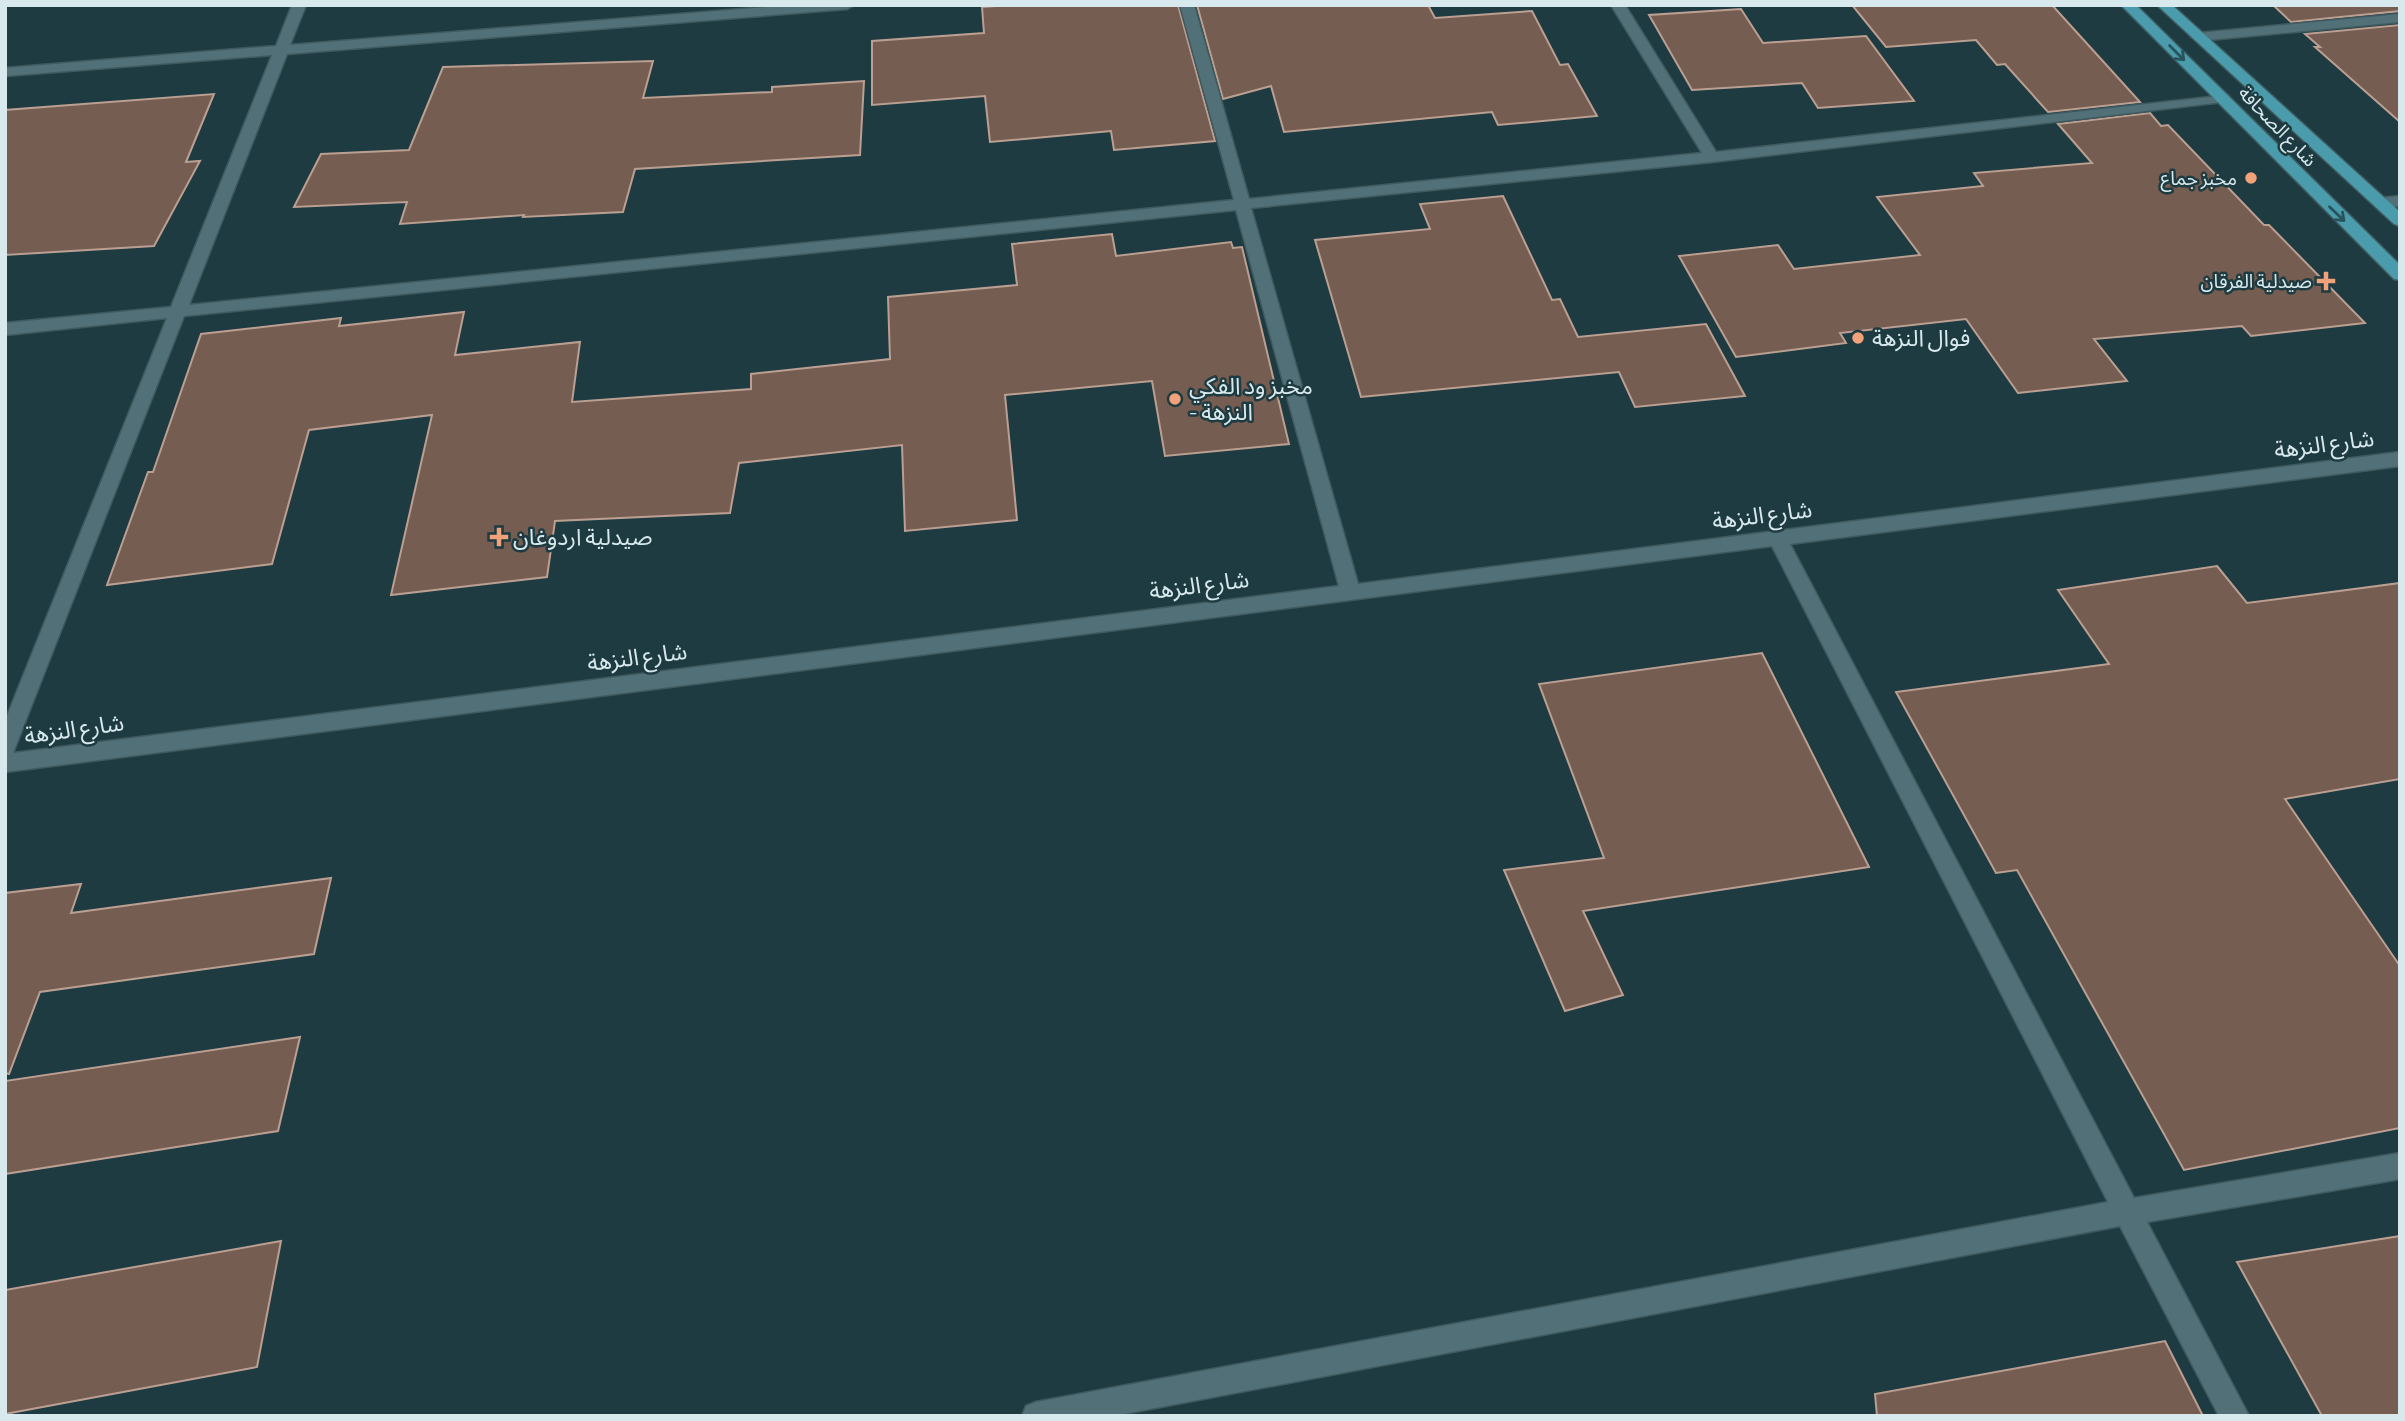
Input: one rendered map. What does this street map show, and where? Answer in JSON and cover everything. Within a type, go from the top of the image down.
[{"type":"main road","name":"شارع الصحافة","points":[[2128,5],[2400,275]]},
{"type":"main road","name":"شارع الصحافة","points":[[2164,5],[2400,221]]},
{"type":"street","points":[[5,748],[299,5]]},
{"type":"street","points":[[5,72],[847,5]]},
{"type":"street","points":[[1188,5],[1350,591]]},
{"type":"street","points":[[1618,5],[1712,157]]},
{"type":"street","points":[[2198,37],[2400,18]]},
{"type":"street","points":[[5,329],[1712,157],[2223,98]]},
{"type":"street","points":[[2380,203],[2400,201]]},
{"type":"street","name":"شارع النزهة","points":[[5,763],[2400,459]]},
{"type":"street","points":[[1777,537],[2235,1416]]},
{"type":"street","points":[[1036,1416],[2127,1212],[2400,1166]]},
{"type":"building","points":[[1178,5],[1215,141],[1114,150],[1111,131],[990,142],[985,96],[872,105],[872,41],[984,33],[982,7]]},
{"type":"building","points":[[1197,5],[1428,5],[1435,18],[1532,11],[1560,65],[1568,64],[1597,116],[1498,125],[1492,112],[1284,132],[1271,86],[1223,99]]},
{"type":"building","points":[[1852,5],[2052,5],[2140,102],[2048,112],[2005,64],[1997,65],[1976,40],[1886,47]]},
{"type":"building","points":[[2273,5],[2400,5],[2400,11],[2291,22]]},
{"type":"building","points":[[1741,9],[1763,43],[1866,36],[1914,101],[1818,108],[1802,83],[1692,90],[1649,15]]},
{"type":"building","points":[[2400,25],[2400,122],[2315,47],[2320,47],[2305,34]]},
{"type":"building","points":[[653,61],[643,98],[772,92],[772,87],[864,81],[860,155],[635,169],[623,212],[523,217],[524,215],[400,224],[407,202],[294,207],[321,154],[409,150],[443,67]]},
{"type":"building","points":[[214,94],[186,162],[200,161],[154,246],[5,255],[5,110]]},
{"type":"building","points":[[2150,113],[2161,126],[2168,125],[2264,225],[2269,225],[2365,323],[2251,336],[2242,326],[2094,339],[2127,381],[2018,393],[1966,319],[1840,333],[1846,343],[1736,357],[1679,256],[1778,245],[1794,269],[1920,255],[1877,197],[1983,186],[1974,173],[2092,163],[2058,124]]},
{"type":"building","points":[[1503,196],[1552,300],[1560,299],[1578,337],[1706,324],[1745,396],[1635,407],[1619,372],[1361,397],[1315,240],[1430,229],[1420,204]]},
{"type":"building","points":[[1112,234],[1116,256],[1231,242],[1233,248],[1242,247],[1289,444],[1165,456],[1152,381],[1005,395],[1017,520],[905,531],[902,445],[739,463],[730,513],[555,521],[547,577],[391,595],[432,415],[309,430],[272,564],[107,585],[148,472],[153,472],[201,334],[341,318],[339,326],[464,312],[455,355],[580,342],[572,402],[751,389],[751,374],[890,359],[888,297],[1017,285],[1012,244]]},
{"type":"building","points":[[2217,566],[2247,603],[2400,583],[2400,779],[2285,799],[2400,966],[2400,1128],[2184,1170],[2017,870],[1996,873],[1896,692],[2109,664],[2058,590]]},
{"type":"building","points":[[1762,653],[1869,867],[1583,911],[1623,995],[1565,1011],[1504,870],[1604,858],[1539,684]]},
{"type":"building","points":[[331,878],[314,954],[40,992],[9,1074],[5,1073],[5,893],[81,884],[71,913]]},
{"type":"building","points":[[300,1037],[278,1131],[5,1174],[5,1081]]},
{"type":"building","points":[[2400,1236],[2400,1416],[2322,1416],[2237,1262]]},
{"type":"building","points":[[281,1241],[257,1367],[5,1414],[5,1290]]},
{"type":"building","points":[[2165,1341],[2203,1416],[1877,1416],[1875,1394]]},
{"type":"place","name":"مخبز جماع","points":[[2251,178]]},
{"type":"place","name":"صيدلية الفرقان","points":[[2326,281]]},
{"type":"place","name":"فوال النزهة","points":[[1858,338]]},
{"type":"place","name":"مخبز ود الفكي - النزهة","points":[[1175,399]]},
{"type":"place","name":"صيدلية اردوغان","points":[[499,537]]}]
